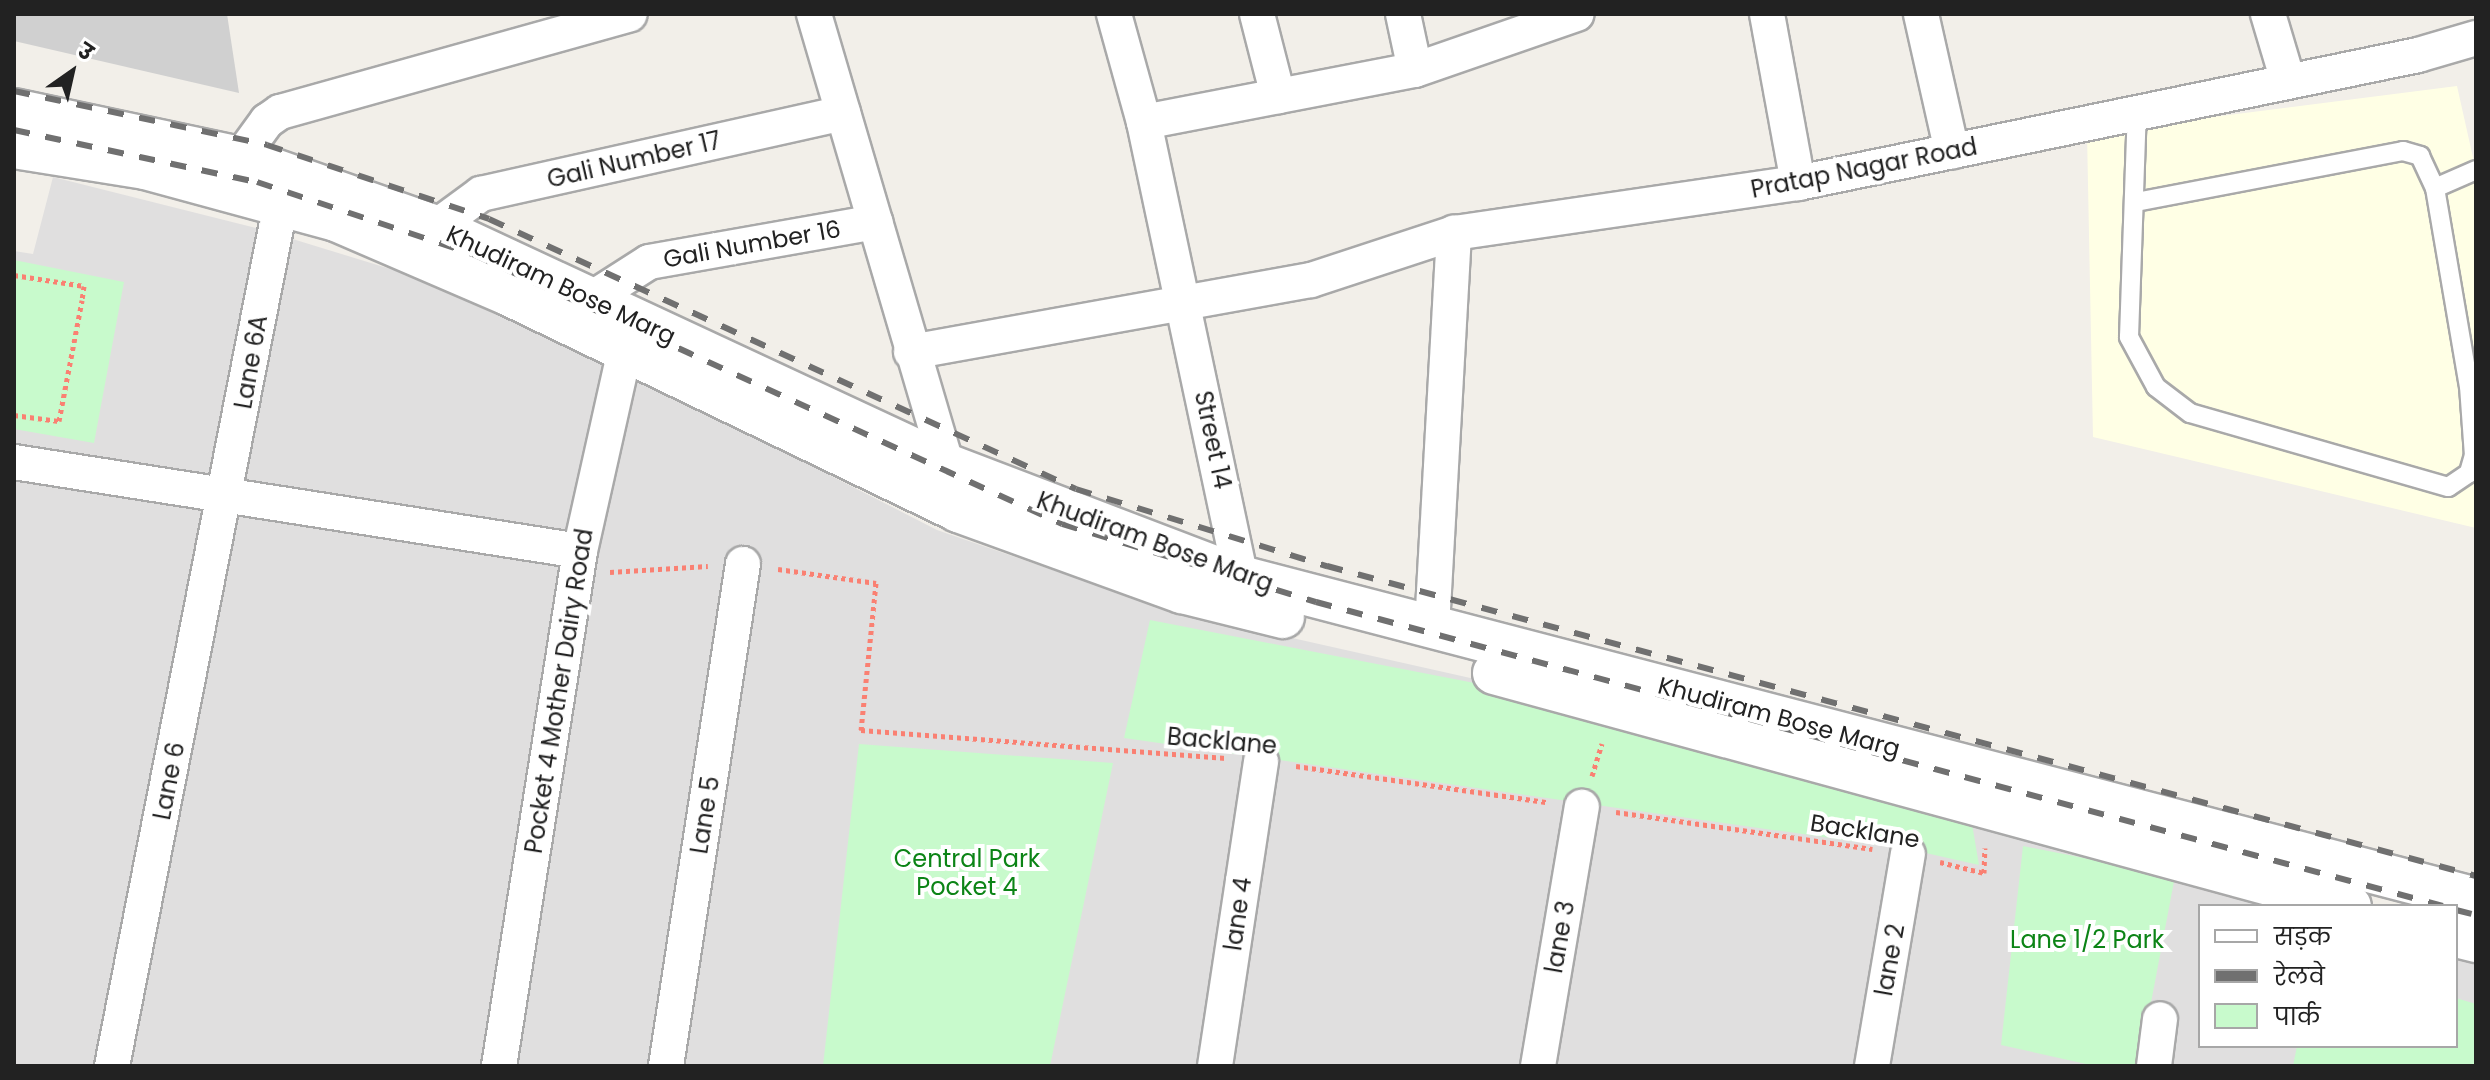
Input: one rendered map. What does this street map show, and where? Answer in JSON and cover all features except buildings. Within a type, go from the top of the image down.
[{"type":"street","points":[[240,158],[267,121],[280,112],[630,14]]},
{"type":"street","points":[[814,14],[911,352],[947,465]]},
{"type":"street","name":"Street 14","points":[[1114,14],[1144,122],[1241,577]]},
{"type":"street","points":[[1257,14],[1278,96]]},
{"type":"street","points":[[1403,14],[1415,70]]},
{"type":"street","points":[[1144,122],[1415,70],[1577,14]]},
{"type":"street","points":[[1767,14],[1798,183]]},
{"type":"street","points":[[1921,14],[1952,152]]},
{"type":"street","points":[[2268,14],[2288,81]]},
{"type":"street","name":"Pratap Nagar Road","points":[[911,352],[1311,280],[1454,233],[1798,183],[2418,55],[2476,38]]},
{"type":"street","name":"Khudiram Bose Marg","points":[[14,110],[240,158],[436,227],[591,299],[628,335],[958,511],[1182,592],[1428,641],[2476,899]]},
{"type":"street","name":"Gali Number 17","points":[[436,227],[481,194],[843,113]]},
{"type":"street","name":"Khudiram Bose Marg","points":[[14,147],[145,168],[336,220],[947,465],[1241,577],[1428,641],[2343,904]]},
{"type":"street","name":"Gali Number 16","points":[[591,299],[649,262],[876,222]]},
{"type":"street","name":"Lane 6A","points":[[227,497],[276,228]]},
{"type":"street","points":[[1428,641],[1454,233]]},
{"type":"street","name":"Pocket 4 Mother Dairy Road","points":[[499,1066],[578,563],[628,335]]},
{"type":"street","points":[[14,462],[227,497],[578,563]]},
{"type":"street","name":"Lane 6","points":[[112,1066],[227,497]]},
{"type":"street","name":"Lane 5","points":[[666,1066],[743,564]]},
{"type":"street","name":"lane 4","points":[[1215,1066],[1261,761]]},
{"type":"street","name":"lane 3","points":[[1538,1066],[1585,798]]},
{"type":"street","name":"lane 2","points":[[1872,1066],[1908,854]]},
{"type":"street","points":[[2154,1066],[2160,1019]]},
{"type":"lane","points":[[2136,202],[2403,151],[2423,160],[2435,188],[2469,386],[2474,455],[2469,473],[2448,487],[2190,413],[2156,387],[2129,337],[2137,112]]},
{"type":"lane","points":[[2435,188],[2476,170]]},
{"type":"path","points":[[14,275],[84,286],[59,421],[14,415]]},
{"type":"path","points":[[79,314],[82,300]]},
{"type":"path","name":"Backlane","points":[[578,563],[743,564],[876,583],[861,730],[1261,761],[1585,798],[1908,854],[1984,873],[1986,835]]},
{"type":"path","points":[[1585,798],[1604,736]]},
{"type":"shaded area","points":[[14,14],[227,14],[239,93],[14,41]]},
{"type":"shaded area","points":[[2457,86],[2476,171],[2476,528],[2093,437],[2087,133]]},
{"type":"shaded area","points":[[53,177],[260,229],[410,275],[675,396],[937,530],[1168,610],[1613,710],[2277,904],[2198,904],[2198,1048],[2458,1048],[2458,960],[2476,965],[2476,1066],[14,1066],[14,251],[33,254]]},
{"type":"green space","points":[[14,260],[124,282],[94,443],[14,429]]},
{"type":"green space","points":[[1150,620],[1613,710],[1971,818],[1979,865],[1908,849],[1124,738]]},
{"type":"green space","name":"Central Park Pocket 4","points":[[859,744],[1113,763],[1050,1066],[823,1066]]},
{"type":"green space","name":"Lane 1/2 Park","points":[[2023,846],[2175,876],[2139,1066],[2095,1066],[2001,1045]]},
{"type":"green space","points":[[2458,999],[2476,1004],[2476,1066],[2293,1066],[2297,1048],[2458,1048]]},
{"type":"railway","points":[[14,91],[267,145],[489,219],[1076,489],[1327,566],[2476,876]]},
{"type":"railway","points":[[14,130],[257,182],[475,255],[1062,524],[1316,602],[2436,904]]},
{"type":"railway","points":[[2458,910],[2476,915]]}]
